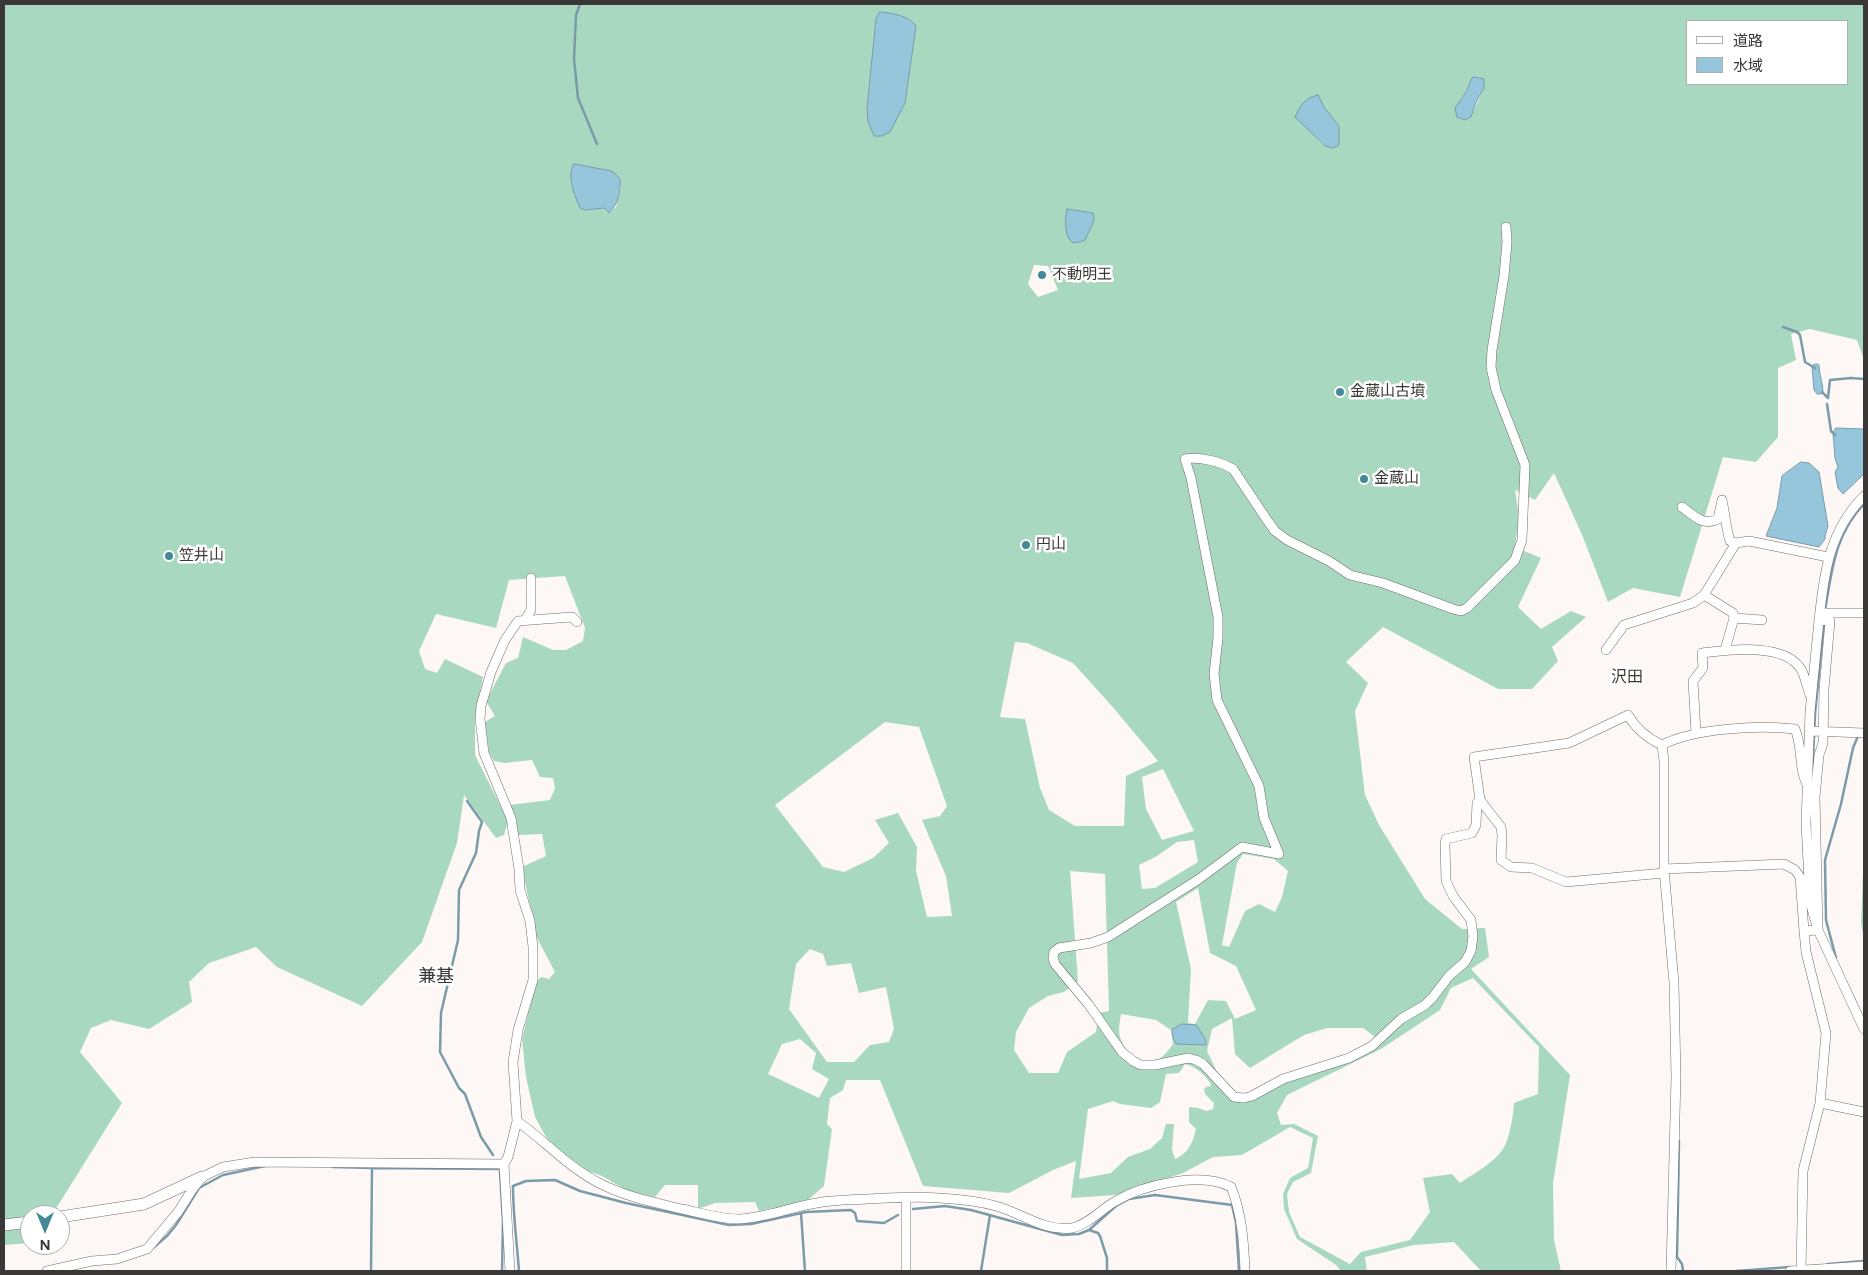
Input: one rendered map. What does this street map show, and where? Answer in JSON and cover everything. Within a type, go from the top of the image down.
[{"type":"street","points":[[1480,800],[1476,803],[1476,825],[1472,833],[1446,839],[1445,844],[1446,881],[1453,896],[1471,920],[1471,951],[1465,962],[1449,976],[1433,998],[1401,1019],[1372,1046],[1349,1058],[1283,1079],[1252,1096],[1244,1098],[1234,1097],[1203,1064],[1196,1060],[1188,1058],[1148,1065],[1142,1065],[1133,1061],[1122,1052],[1080,993],[1055,964],[1054,952],[1059,948],[1091,943],[1108,937],[1199,879],[1242,847],[1279,854],[1264,818],[1260,786],[1217,700],[1214,674],[1218,617],[1191,478],[1185,459],[1191,458],[1226,465],[1233,469],[1267,520],[1287,540],[1329,561],[1350,575],[1383,583],[1453,609],[1461,611],[1467,608],[1515,560],[1522,540],[1525,465],[1496,390],[1491,367],[1504,276],[1507,242],[1506,227]]},
{"type":"street","points":[[1811,697],[1823,617],[1828,556],[1840,528],[1864,496]]},
{"type":"street","points":[[1682,507],[1702,521],[1712,522],[1718,519],[1722,500],[1730,541],[1736,543],[1749,541],[1828,556]]},
{"type":"street","points":[[1606,650],[1624,625],[1693,603],[1704,594],[1736,543]]},
{"type":"street","points":[[525,620],[531,610],[531,578]]},
{"type":"street","points":[[1704,594],[1733,613],[1734,618],[1725,650]]},
{"type":"street","points":[[1823,617],[1864,613]]},
{"type":"street","points":[[510,1271],[504,1164],[508,1157],[517,1121],[513,1062],[518,1030],[533,980],[532,937],[530,921],[520,890],[511,818],[484,753],[480,719],[481,706],[505,640],[518,621],[572,617],[577,622]]},
{"type":"street","points":[[1823,617],[1830,621],[1824,689],[1808,786],[1806,823],[1810,902],[1818,930],[1864,1029]]},
{"type":"street","points":[[1734,618],[1762,620]]},
{"type":"street","points":[[1696,733],[1693,681],[1703,668],[1702,653],[1725,650],[1769,650],[1790,658],[1801,669],[1811,697],[1816,732],[1823,743],[1819,755],[1815,797],[1818,930]]},
{"type":"street","points":[[1662,745],[1644,734],[1634,725],[1628,715],[1568,743],[1474,757],[1480,800],[1501,827],[1501,860],[1511,867],[1532,868],[1566,882],[1664,871],[1784,864],[1796,870],[1800,877],[1806,952],[1826,1033],[1820,1103],[1804,1170],[1802,1267]]},
{"type":"street","points":[[1662,745],[1696,733],[1771,726],[1795,729],[1800,738],[1804,780],[1808,786]]},
{"type":"street","points":[[1816,732],[1864,733]]},
{"type":"street","points":[[1662,745],[1664,760],[1664,871],[1674,983],[1676,1049],[1671,1271]]},
{"type":"street","points":[[1804,931],[1818,930]]},
{"type":"street","points":[[1820,1103],[1864,1112]]},
{"type":"street","points":[[517,1121],[572,1167],[598,1183],[628,1196],[727,1218],[754,1218],[819,1202],[941,1198],[995,1206],[1016,1212],[1050,1228],[1063,1229],[1075,1227],[1115,1202],[1132,1193],[1152,1186],[1203,1180],[1226,1184],[1232,1187],[1238,1206],[1244,1246],[1245,1271]]},
{"type":"street","points":[[70,1215],[144,1204],[223,1168],[255,1162],[504,1164]]},
{"type":"street","points":[[47,1271],[92,1261],[118,1259],[147,1249],[178,1212],[202,1177]]},
{"type":"street","points":[[906,1198],[906,1271]]},
{"type":"street","points":[[4,1225],[20,1223]]},
{"type":"street","points":[[1790,1271],[1802,1267],[1864,1266]]},
{"type":"green space","points":[[4,4],[1864,4],[1864,360],[1857,340],[1810,329],[1791,334],[1796,360],[1778,368],[1778,437],[1756,462],[1723,457],[1680,597],[1633,588],[1608,602],[1583,537],[1554,473],[1535,500],[1515,490],[1519,517],[1515,547],[1541,558],[1518,607],[1541,629],[1571,611],[1586,617],[1552,647],[1558,661],[1532,689],[1498,689],[1383,627],[1346,662],[1368,683],[1355,711],[1365,795],[1379,825],[1425,899],[1462,929],[1485,928],[1489,957],[1471,969],[1570,1075],[1553,1183],[1554,1240],[1561,1271],[1481,1271],[1454,1242],[1414,1245],[1365,1257],[1367,1271],[1341,1271],[1336,1265],[1297,1239],[1284,1209],[1283,1194],[1290,1178],[1308,1168],[1313,1138],[1290,1127],[1242,1155],[1213,1157],[1183,1173],[1115,1195],[1071,1198],[1076,1161],[1053,1170],[1009,1193],[923,1186],[880,1080],[846,1080],[843,1090],[830,1098],[827,1124],[832,1129],[824,1186],[808,1200],[759,1211],[755,1202],[715,1203],[698,1209],[698,1185],[665,1185],[655,1197],[628,1191],[600,1175],[586,1171],[565,1157],[546,1137],[535,1117],[526,1077],[522,1039],[536,982],[541,977],[549,979],[555,972],[536,936],[522,867],[546,856],[542,834],[517,835],[510,805],[550,800],[555,788],[553,778],[540,777],[532,760],[505,763],[494,761],[489,752],[485,722],[495,716],[486,701],[506,663],[518,658],[523,637],[553,650],[566,650],[583,641],[585,628],[565,576],[509,580],[496,628],[436,614],[419,651],[425,669],[437,673],[445,659],[483,677],[475,716],[475,755],[508,821],[504,835],[496,838],[464,795],[457,843],[422,942],[362,1006],[277,967],[256,947],[209,963],[189,982],[192,1002],[149,1029],[111,1020],[91,1028],[80,1052],[122,1103],[58,1205],[20,1205],[20,1244],[4,1245]],"holes":[[[876,19],[913,47],[909,74],[867,108]],[[1475,77],[1484,88],[1471,116],[1460,99]],[[1324,107],[1339,126],[1339,145],[1331,147],[1324,145],[1314,134]],[[574,164],[612,171],[621,187],[616,207],[609,213],[605,208],[585,210],[580,208],[571,183]],[[1034,265],[1048,266],[1058,290],[1038,297],[1028,284]],[[1015,642],[1027,643],[1073,663],[1158,761],[1126,776],[1124,826],[1075,826],[1049,810],[1040,788],[1025,719],[1000,717]],[[885,722],[919,727],[947,806],[940,816],[922,820],[946,876],[952,916],[927,917],[916,871],[917,847],[898,813],[875,820],[889,843],[873,858],[844,872],[823,867],[775,805]],[[1163,769],[1194,831],[1162,840],[1146,809],[1142,777]],[[1194,840],[1198,862],[1155,888],[1142,889],[1139,865],[1157,856],[1177,842]],[[1243,854],[1274,859],[1288,871],[1282,897],[1275,912],[1259,904],[1245,911],[1229,947],[1222,945],[1237,863]],[[1070,871],[1105,874],[1109,1011],[1098,1013],[1096,1032],[1067,1052],[1058,1073],[1029,1073],[1014,1050],[1016,1032],[1029,1008],[1048,996],[1064,992],[1078,982]],[[1198,888],[1210,953],[1236,966],[1256,1010],[1235,1019],[1226,1001],[1208,1000],[1195,1024],[1188,1023],[1191,969],[1176,902]],[[810,949],[823,954],[827,966],[851,963],[859,993],[886,987],[894,1029],[889,1042],[870,1045],[854,1062],[827,1062],[789,1009],[796,964]],[[1473,978],[1539,1047],[1538,1094],[1514,1103],[1509,1133],[1503,1149],[1483,1168],[1460,1183],[1452,1174],[1423,1178],[1430,1212],[1410,1240],[1361,1252],[1350,1264],[1300,1237],[1289,1212],[1287,1194],[1293,1182],[1311,1173],[1318,1136],[1294,1124],[1281,1125],[1277,1113],[1287,1095],[1381,1049],[1440,1010],[1451,988]],[[1121,1014],[1156,1020],[1171,1030],[1173,1044],[1159,1059],[1153,1062],[1141,1061],[1130,1054],[1122,1043],[1119,1034]],[[1232,1018],[1235,1054],[1250,1068],[1304,1035],[1327,1028],[1363,1028],[1375,1037],[1366,1046],[1246,1096],[1231,1092],[1221,1080],[1207,1051],[1212,1029]],[[800,1039],[816,1053],[812,1069],[829,1079],[819,1098],[768,1074],[782,1044]],[[1185,1064],[1200,1071],[1211,1084],[1210,1087],[1208,1086],[1204,1089],[1205,1094],[1214,1103],[1213,1109],[1206,1111],[1189,1107],[1189,1122],[1196,1129],[1189,1147],[1183,1154],[1175,1159],[1172,1149],[1174,1124],[1166,1124],[1162,1138],[1150,1149],[1128,1157],[1111,1173],[1079,1179],[1088,1109],[1113,1101],[1120,1104],[1151,1108],[1160,1102],[1166,1074],[1179,1073]]]},
{"type":"green space","points":[[1864,847],[1864,938],[1861,924]]},
{"type":"water","points":[[880,12],[905,17],[916,26],[905,103],[890,132],[882,136],[874,136],[868,121],[867,108],[876,19]]},
{"type":"water","points":[[1472,78],[1484,79],[1484,88],[1476,102],[1471,117],[1465,120],[1457,117],[1455,108],[1467,90]]},
{"type":"water","points":[[1318,95],[1324,107],[1339,126],[1339,145],[1333,148],[1325,146],[1295,117],[1304,103]]},
{"type":"water","points":[[574,164],[612,171],[620,179],[618,198],[615,206],[609,213],[605,208],[585,210],[580,208],[571,180]]},
{"type":"water","points":[[1067,209],[1093,213],[1093,223],[1085,240],[1075,243],[1069,239],[1066,227]]},
{"type":"water","points":[[1817,364],[1819,365],[1823,392],[1821,394],[1817,394],[1814,390],[1812,367]]},
{"type":"water","points":[[1836,428],[1864,429],[1864,474],[1843,494],[1838,488],[1835,472],[1838,467],[1835,458],[1833,433]]},
{"type":"water","points":[[1801,462],[1809,463],[1819,472],[1828,526],[1825,539],[1819,547],[1766,536],[1777,508],[1782,476]]},
{"type":"water","points":[[1182,1024],[1196,1025],[1206,1040],[1206,1045],[1176,1044],[1172,1030]]},
{"type":"waterway","points":[[580,4],[576,15],[574,59],[578,98],[597,144]]},
{"type":"waterway","points":[[1783,327],[1800,335],[1805,362],[1815,368]]},
{"type":"waterway","points":[[1828,398],[1830,380],[1864,379]]},
{"type":"waterway","points":[[1822,392],[1828,398]]},
{"type":"waterway","points":[[1827,404],[1831,431],[1835,435]]},
{"type":"waterway","points":[[1825,610],[1836,553],[1847,528],[1864,504]]},
{"type":"waterway","points":[[1812,780],[1815,714],[1824,623]]},
{"type":"waterway","points":[[1836,958],[1826,920],[1825,860],[1841,804],[1853,748],[1858,736]]},
{"type":"waterway","points":[[467,801],[482,822],[476,853],[459,890],[458,940],[441,1013],[440,1052],[459,1088],[465,1094],[481,1137],[493,1155]]},
{"type":"waterway","points":[[1679,1141],[1677,1257],[1682,1264],[1683,1271]]},
{"type":"waterway","points":[[153,1248],[176,1225],[199,1188],[223,1175],[265,1166]]},
{"type":"waterway","points":[[333,1167],[372,1168]]},
{"type":"waterway","points":[[371,1271],[372,1168],[500,1169]]},
{"type":"waterway","points":[[500,1172],[503,1222],[502,1271]]},
{"type":"waterway","points":[[519,1271],[513,1186],[526,1181],[555,1180],[580,1191],[626,1203],[729,1225],[751,1224],[806,1212],[851,1210],[855,1213],[857,1221],[884,1223],[898,1215]]},
{"type":"waterway","points":[[913,1209],[945,1206],[971,1210],[1062,1235],[1079,1234],[1089,1230],[1116,1206],[1129,1199],[1155,1195],[1232,1205],[1236,1223],[1239,1271]]},
{"type":"waterway","points":[[801,1213],[805,1271]]},
{"type":"waterway","points":[[981,1271],[990,1215]]},
{"type":"waterway","points":[[1089,1230],[1098,1233],[1100,1236],[1107,1258],[1107,1271]]},
{"type":"waterway","points":[[1828,1264],[1864,1261]]},
{"type":"waterway","points":[[1736,1271],[1790,1267]]},
{"type":"place","name":"不動明王","points":[[1042,275]]},
{"type":"place","name":"金蔵山古墳","points":[[1340,392]]},
{"type":"place","name":"金蔵山","points":[[1364,479]]},
{"type":"place","name":"円山","points":[[1026,545]]},
{"type":"place","name":"笠井山","points":[[169,556]]},
{"type":"district","name":"沢田","points":[[1627,677]]},
{"type":"district","name":"兼基","points":[[436,977]]}]
